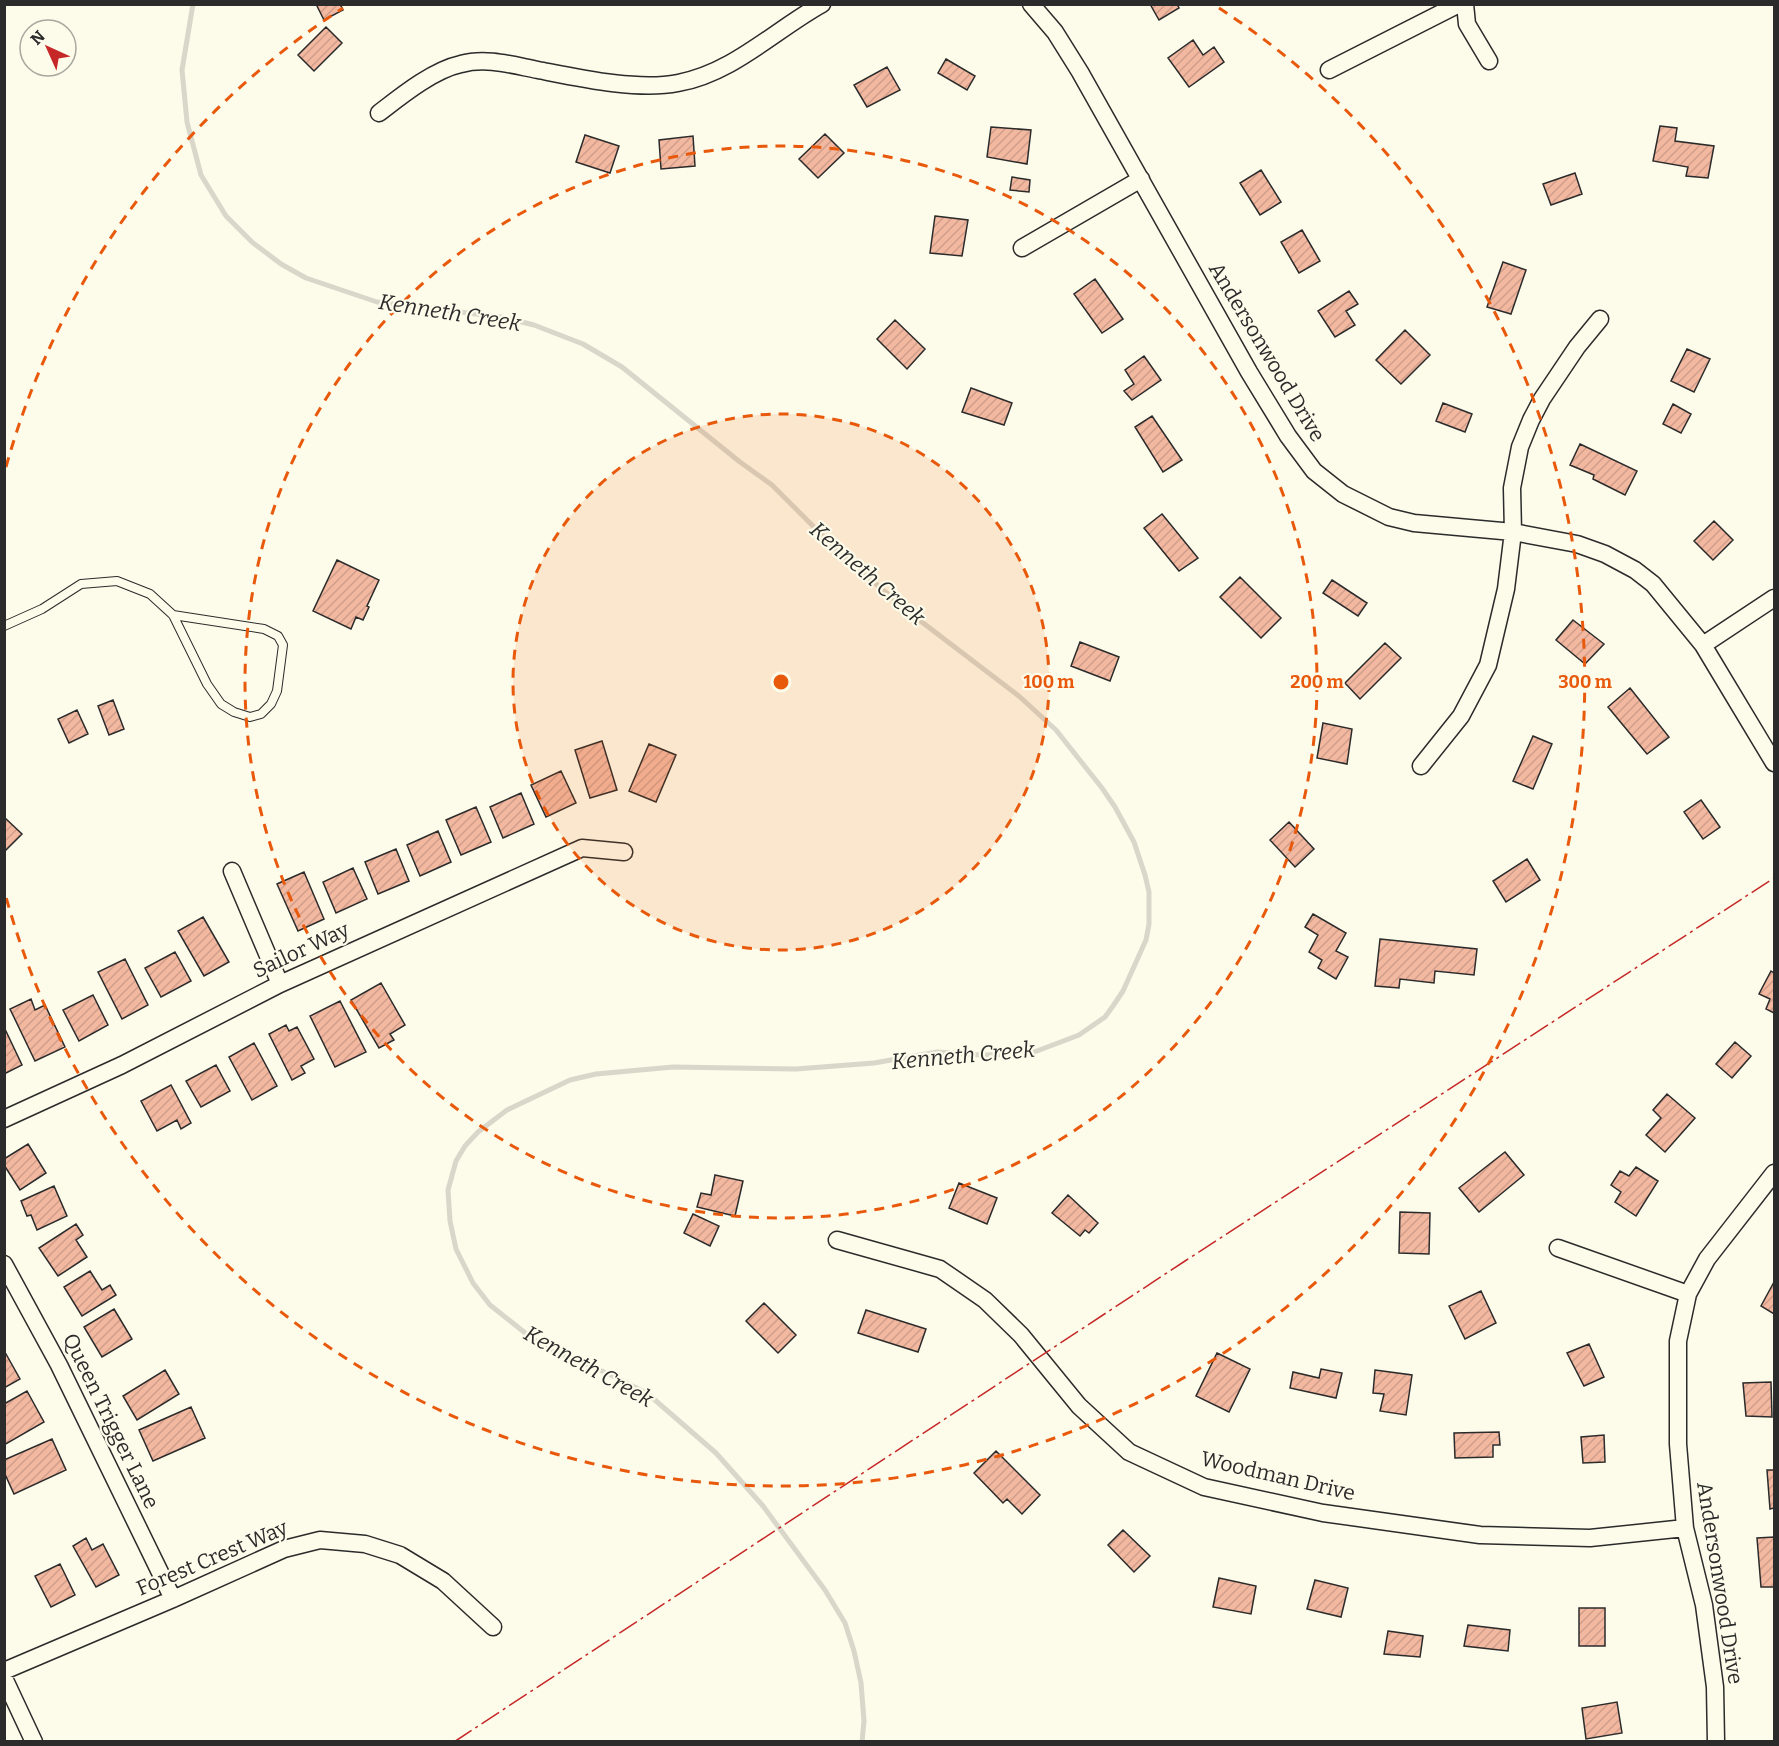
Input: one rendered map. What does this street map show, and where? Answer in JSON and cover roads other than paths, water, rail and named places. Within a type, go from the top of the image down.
[{"type":"street","points":[[379,113],[413,87],[454,66],[472,62],[495,61],[609,82],[648,85],[678,83],[711,73],[733,62],[822,4]]},
{"type":"street","name":"Andersonwood Drive","points":[[1031,4],[1055,32],[1080,72],[1249,372],[1288,436],[1314,471],[1343,494],[1389,517],[1424,524],[1513,532],[1577,544],[1605,554],[1635,570],[1653,584],[1703,645],[1774,763]]},
{"type":"street","points":[[1329,70],[1459,4]]},
{"type":"street","points":[[1465,4],[1467,24],[1489,62]]},
{"type":"street","points":[[1022,248],[1141,179]]},
{"type":"street","points":[[1421,766],[1461,716],[1488,665],[1506,589],[1513,532],[1512,488],[1520,447],[1527,429],[1542,399],[1559,373],[1600,319]]},
{"type":"street","points":[[1703,645],[1774,598]]},
{"type":"street","name":"Sailor Way","points":[[4,1119],[122,1065],[280,984],[582,848],[624,852]]},
{"type":"street","points":[[232,871],[280,984]]},
{"type":"street","name":"Andersonwood Drive","points":[[1716,1742],[1715,1687],[1704,1605],[1685,1528],[1678,1443],[1678,1341],[1688,1294],[1707,1259],[1774,1173]]},
{"type":"street","name":"Woodman Drive","points":[[837,1240],[940,1269],[985,1300],[1014,1328],[1078,1406],[1129,1452],[1204,1487],[1323,1513],[1480,1535],[1590,1538],[1685,1528]]},
{"type":"street","points":[[1558,1248],[1688,1294]]},
{"type":"street","name":"Queen Trigger Lane","points":[[4,1264],[59,1365],[173,1599]]},
{"type":"street","name":"Forest Crest Way","points":[[4,1671],[284,1549],[320,1540],[365,1544],[400,1555],[443,1581],[493,1627]]},
{"type":"street","points":[[4,1678],[34,1742]]},
{"type":"lane","points":[[4,626],[42,609],[81,584],[117,581],[150,594],[173,615],[207,684],[221,704],[234,712],[250,717],[261,714],[271,704],[277,691],[283,645],[278,636],[264,629],[173,615]]},
{"type":"waterway","name":"Kenneth Creek","points":[[193,4],[182,70],[187,122],[201,175],[226,216],[252,242],[281,264],[306,278],[377,302],[501,317],[534,325],[583,344],[622,367],[772,485],[846,559],[914,616],[1020,697],[1056,730],[1102,788],[1134,842],[1149,892],[1149,924],[1146,940],[1123,991],[1113,1006],[1105,1017],[1079,1035],[1029,1054],[981,1055],[937,1052],[874,1063],[796,1069],[673,1067],[596,1074],[570,1080],[507,1110],[478,1132],[465,1146],[456,1161],[448,1190],[450,1221],[456,1249],[473,1283],[490,1305],[534,1340],[551,1350],[609,1374],[648,1394],[716,1453],[763,1506],[825,1590],[845,1623],[854,1651],[861,1683],[864,1721],[862,1742]]}]
